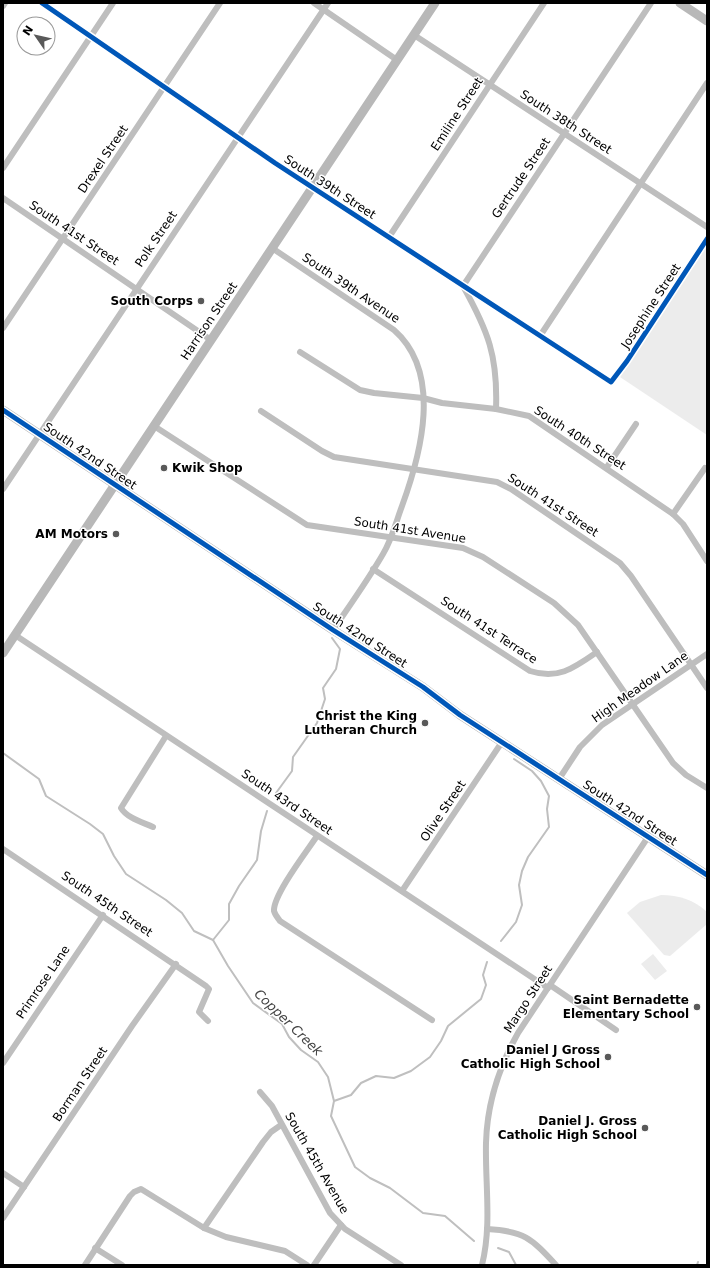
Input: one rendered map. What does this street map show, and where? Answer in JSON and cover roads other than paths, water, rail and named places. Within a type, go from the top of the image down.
[{"type":"street","name":"South 39th Street","points":[[42,3],[164,87],[388,237],[611,382]]},
{"type":"street","points":[[3,168],[113,3]]},
{"type":"street","name":"Drexel Street","points":[[3,328],[220,3]]},
{"type":"street","points":[[314,3],[397,60]]},
{"type":"street","name":"Polk Street","points":[[3,489],[328,3]]},
{"type":"street","name":"Harrison Street","points":[[3,653],[435,3]]},
{"type":"street","name":"Emiline Street","points":[[388,237],[544,3]]},
{"type":"street","name":"Gertrude Street","points":[[463,286],[651,3]]},
{"type":"street","points":[[680,3],[707,21]]},
{"type":"street","name":"South 38th Street","points":[[414,35],[707,227]]},
{"type":"street","points":[[540,336],[707,83]]},
{"type":"street","name":"South 41st Street","points":[[3,198],[211,340]]},
{"type":"street","name":"Josephine Street","points":[[611,382],[627,362],[707,239]]},
{"type":"street","name":"South 39th Avenue","points":[[272,248],[387,324],[401,336],[411,350],[419,366],[423,398],[422,438],[415,470],[391,538],[373,569],[333,630]]},
{"type":"street","points":[[463,286],[479,314],[488,337],[496,367],[496,409]]},
{"type":"street","name":"South 40th Street","points":[[300,352],[360,390],[374,393],[423,398],[442,403],[496,409],[529,416],[607,467],[673,514],[683,524],[707,560]]},
{"type":"street","name":"South 42nd Street","points":[[3,410],[333,630],[423,687],[460,715],[707,876]]},
{"type":"street","name":"South 41st Street","points":[[261,411],[322,451],[334,457],[497,482],[511,488],[620,563],[631,576],[707,688]]},
{"type":"street","points":[[607,467],[636,424]]},
{"type":"street","name":"South 41st Avenue","points":[[154,426],[307,525],[463,548],[483,557],[567,614],[578,625],[673,763],[686,775],[707,788]]},
{"type":"street","points":[[673,514],[705,468]]},
{"type":"street","name":"South 41st Terrace","points":[[373,569],[530,671],[550,675],[563,673],[597,652]]},
{"type":"street","name":"South 43rd Street","points":[[15,635],[317,836],[616,1030]]},
{"type":"street","name":"High Meadow Lane","points":[[559,779],[589,737],[602,725],[707,654]]},
{"type":"street","points":[[153,827],[128,816],[121,808],[166,736]]},
{"type":"street","name":"Olive Street","points":[[402,891],[502,742]]},
{"type":"street","points":[[317,836],[282,890],[274,909],[276,915],[280,921],[432,1020]]},
{"type":"street","name":"Margo Street","points":[[482,1265],[487,1229],[486,1143],[488,1117],[495,1088],[510,1049],[648,837]]},
{"type":"street","name":"South 45th Street","points":[[3,849],[103,914],[176,964],[209,989],[199,1012],[208,1021]]},
{"type":"street","name":"Primrose Lane","points":[[3,1063],[103,914]]},
{"type":"street","name":"Borman Street","points":[[3,1218],[132,1026],[176,964]]},
{"type":"street","name":"South 45th Avenue","points":[[260,1092],[272,1106],[330,1213],[341,1226],[400,1265]]},
{"type":"street","points":[[204,1228],[263,1142],[271,1132],[281,1125]]},
{"type":"street","points":[[3,1173],[24,1187]]},
{"type":"street","points":[[85,1265],[119,1212],[134,1192],[141,1189],[204,1228],[226,1237],[285,1251],[307,1265]]},
{"type":"street","points":[[314,1265],[341,1226]]},
{"type":"street","points":[[487,1229],[509,1230],[525,1236],[556,1265]]},
{"type":"street","points":[[95,1248],[122,1265]]},
{"type":"waterway","points":[[276,793],[292,771],[293,757],[317,723],[325,699],[323,688],[336,669],[340,649],[332,638]]},
{"type":"waterway","name":"Copper Creek","points":[[3,753],[39,779],[46,796],[103,834],[114,856],[126,874],[166,900],[182,913],[194,931],[213,940],[228,966],[253,1003],[282,1024],[289,1037],[301,1050],[318,1062],[328,1077],[334,1101],[331,1116],[355,1167],[370,1178],[390,1188],[423,1213],[445,1216],[474,1241]]},
{"type":"waterway","points":[[501,941],[516,922],[522,905],[519,885],[522,871],[528,857],[549,827],[547,809],[549,796],[541,781],[532,771],[514,759]]},
{"type":"waterway","points":[[213,940],[229,920],[229,904],[239,886],[257,860],[261,831],[267,811]]},
{"type":"waterway","points":[[334,1101],[351,1095],[361,1083],[376,1076],[394,1078],[411,1071],[430,1057],[441,1041],[448,1026],[481,999],[486,985],[483,975],[487,962]]},
{"type":"waterway","name":"Copper Creek","points":[[498,1248],[509,1252],[516,1265]]},
{"type":"place","name":"South Corps","points":[[201,301]]},
{"type":"place","name":"Kwik Shop","points":[[164,468]]},
{"type":"place","name":"AM Motors","points":[[116,534]]},
{"type":"place","name":"Christ the King Lutheran Church","points":[[425,723]]},
{"type":"place","name":"Saint Bernadette Elementary School","points":[[697,1007]]},
{"type":"place","name":"Daniel J Gross Catholic High School","points":[[608,1057]]},
{"type":"place","name":"Daniel J. Gross Catholic High School","points":[[645,1128]]}]
